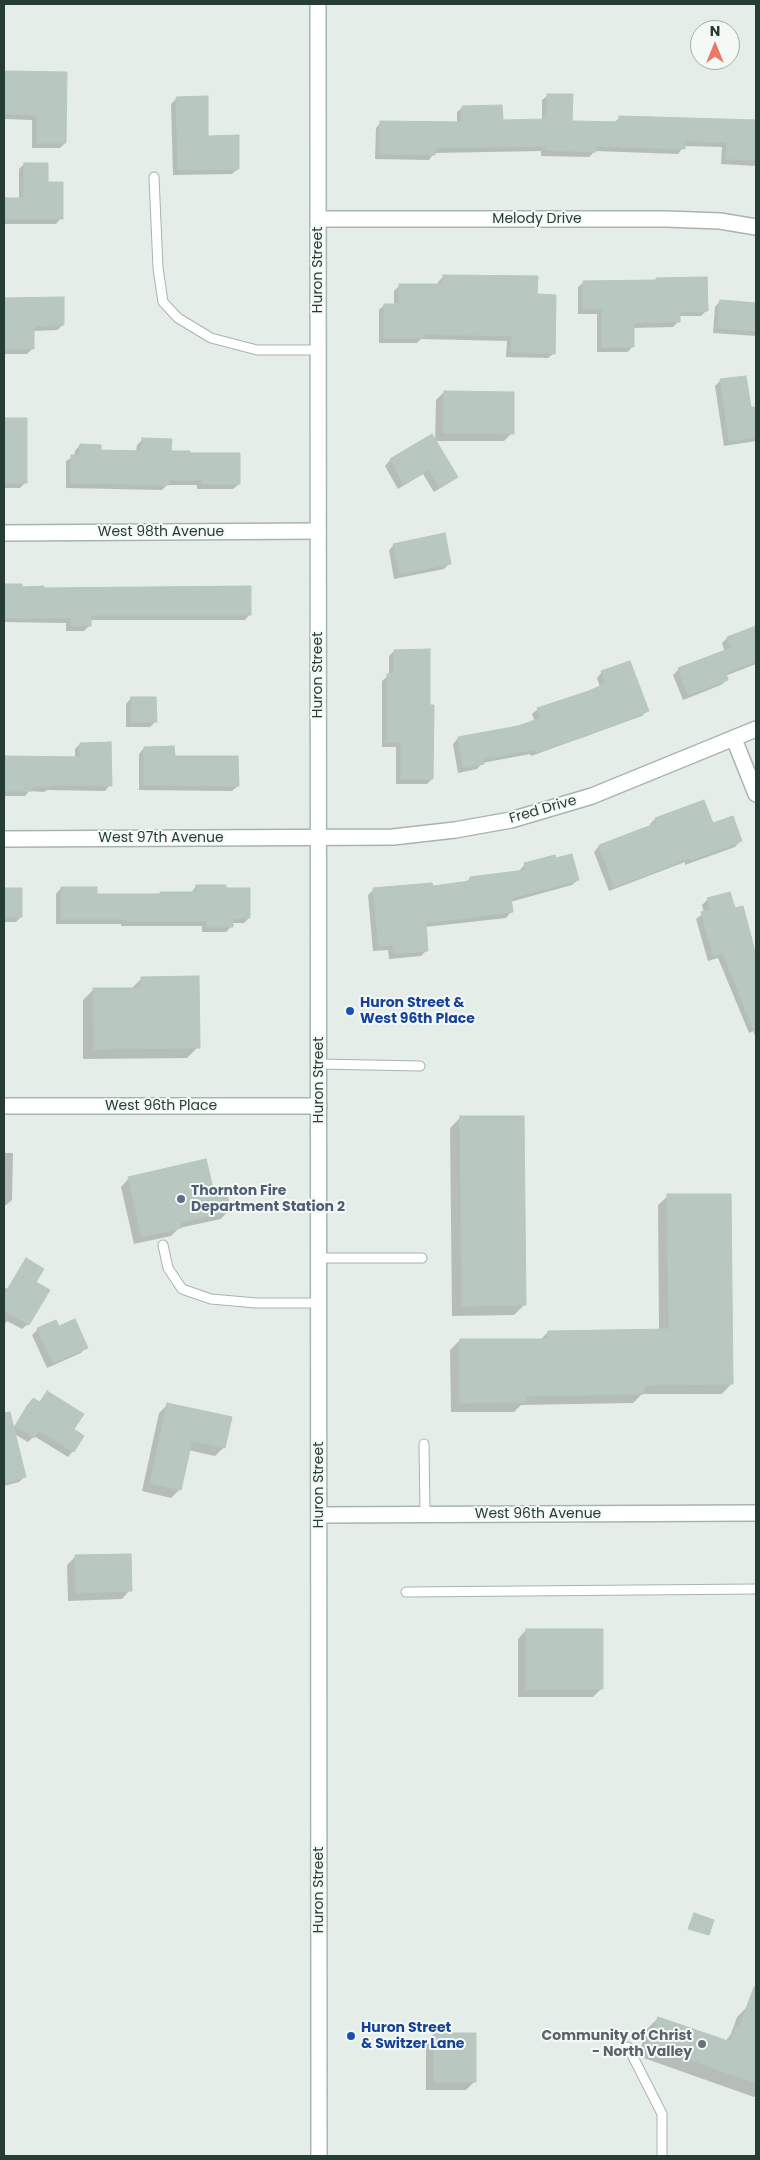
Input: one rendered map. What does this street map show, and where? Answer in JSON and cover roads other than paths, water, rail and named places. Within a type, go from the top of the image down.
[{"type":"street","name":"Huron Street","points":[[318,4],[319,2156]]},
{"type":"street","name":"Melody Drive","points":[[318,219],[666,219],[720,221],[756,227]]},
{"type":"street","name":"West 98th Avenue","points":[[4,533],[318,531]]},
{"type":"street","name":"Fred Drive","points":[[318,838],[392,838],[455,830],[511,820],[592,796],[756,729]]},
{"type":"street","points":[[734,739],[756,794]]},
{"type":"street","name":"West 97th Avenue","points":[[4,839],[318,838]]},
{"type":"street","name":"West 96th Place","points":[[4,1106],[319,1106]]},
{"type":"street","name":"West 96th Avenue","points":[[319,1515],[756,1513]]},
{"type":"lane","points":[[154,177],[158,268],[163,302],[178,318],[211,338],[258,350],[318,350]]},
{"type":"lane","points":[[319,1064],[420,1066]]},
{"type":"lane","points":[[163,1245],[168,1268],[182,1289],[211,1299],[319,1303]]},
{"type":"lane","points":[[319,1258],[422,1258]]},
{"type":"lane","points":[[424,1444],[425,1514]]},
{"type":"lane","points":[[406,1592],[756,1589]]},
{"type":"lane","points":[[628,2047],[662,2114],[662,2156]]},
{"type":"place","name":"Huron Street & West 96th Place","points":[[350,1011]]},
{"type":"place","name":"Thornton Fire Department Station 2","points":[[181,1199]]},
{"type":"place","name":"Huron Street & Switzer Lane","points":[[351,2036]]},
{"type":"place","name":"Community of Christ - North Valley","points":[[702,2044]]}]
